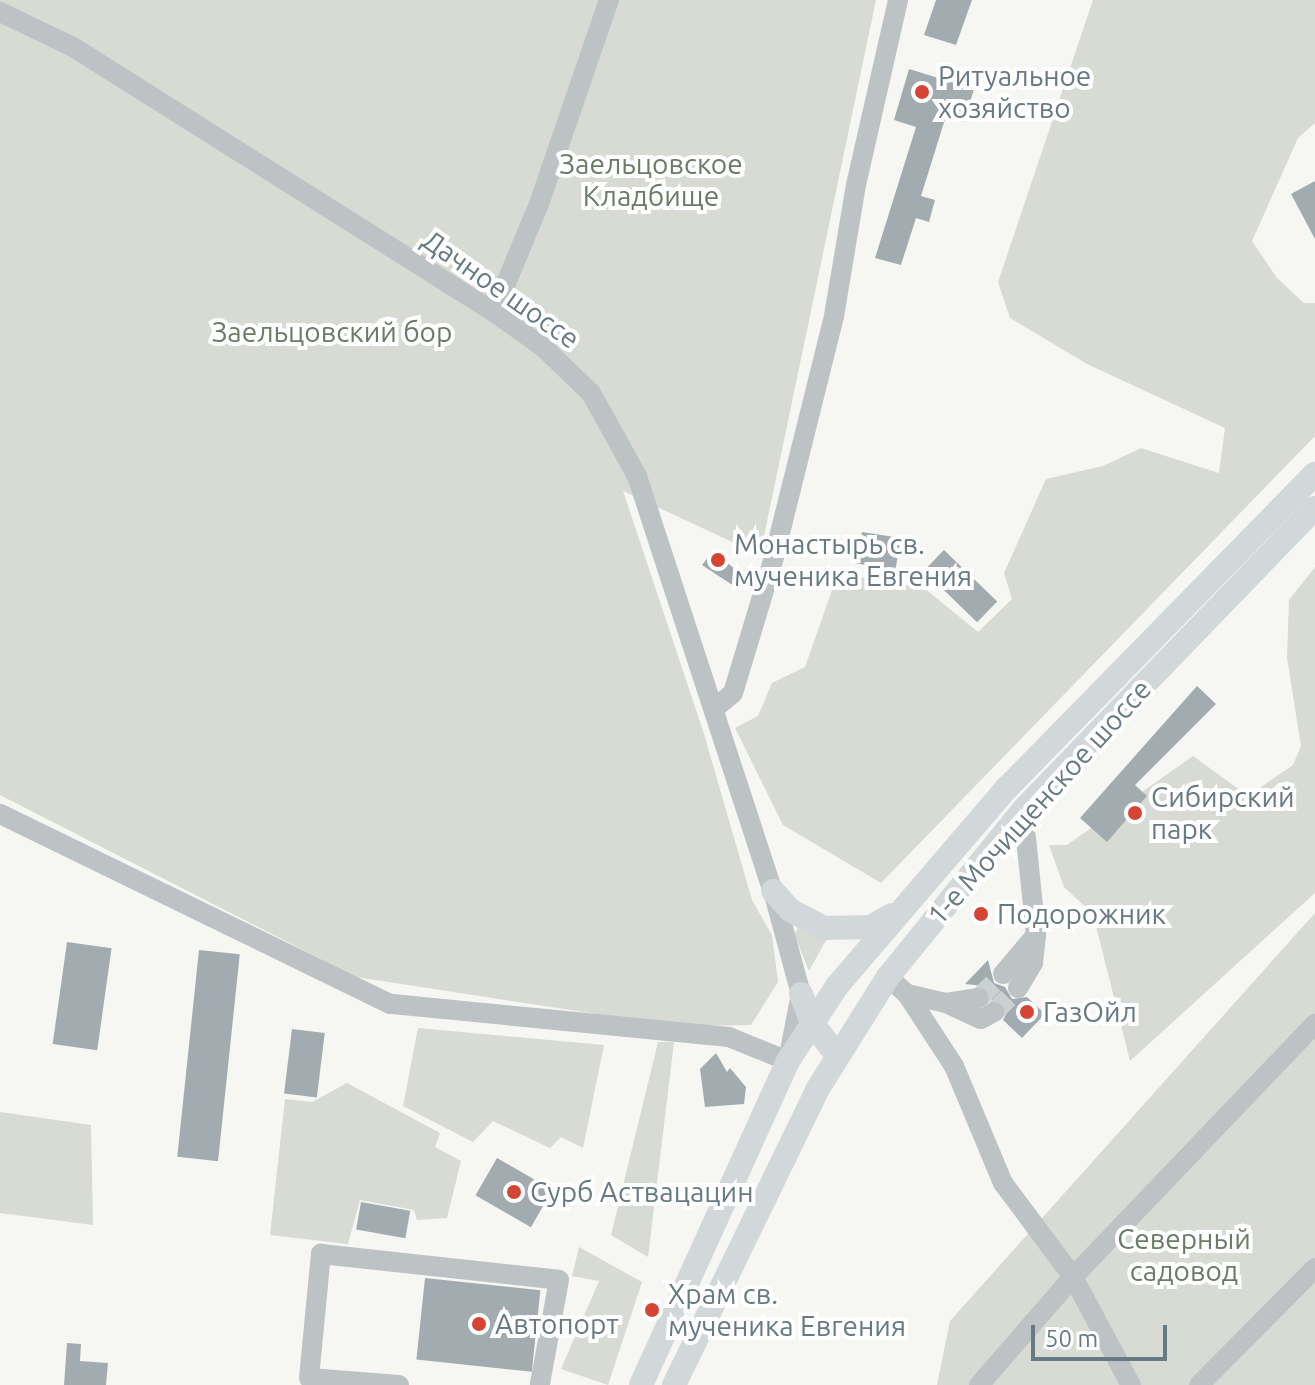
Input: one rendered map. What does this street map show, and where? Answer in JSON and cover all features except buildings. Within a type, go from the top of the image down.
[{"type":"main road","points":[[641,1385],[788,1061],[812,1023],[897,912],[1007,788],[1315,474]]},
{"type":"main road","name":"1-е Мочищенское шоссе","points":[[674,1385],[837,1055],[888,977],[1023,810],[1315,508]]},
{"type":"main road","points":[[773,891],[790,910],[824,928],[871,927],[897,912]]},
{"type":"main road","points":[[801,994],[812,1023],[837,1055]]},
{"type":"street","points":[[494,312],[539,204],[609,0]]},
{"type":"street","points":[[715,708],[733,693],[774,557],[834,316],[856,185],[898,0]]},
{"type":"street","name":"Дачное шоссе","points":[[0,12],[99,63],[494,312],[568,369],[615,432],[637,476],[773,891],[801,994]]},
{"type":"street","points":[[1010,981],[1036,935],[1023,810]]},
{"type":"street","points":[[0,814],[390,1004],[729,1037],[788,1061],[801,994]]},
{"type":"street","points":[[888,977],[907,994],[954,1066],[1003,1183],[1073,1277],[1131,1385]]},
{"type":"street","points":[[907,994],[946,1003],[987,1005]]},
{"type":"street","points":[[979,1385],[1073,1277],[1315,1024]]},
{"type":"street","points":[[399,1385],[309,1378],[321,1254],[559,1280],[539,1385]]},
{"type":"street","points":[[1199,1385],[1315,1268]]},
{"type":"green space","name":"Заельцовский бор","points":[[0,0],[876,0],[760,555],[623,491],[704,734],[752,900],[772,935],[778,982],[751,1025],[694,1026],[629,1019],[356,977],[0,795]]},
{"type":"green space","points":[[1093,0],[1315,0],[1315,123],[1298,138],[1252,241],[1277,278],[1304,303],[1315,303],[1315,436],[881,883],[783,825],[735,728],[758,716],[772,683],[805,667],[838,573],[924,588],[978,632],[1012,599],[1004,573],[1046,479],[1103,466],[1141,448],[1219,473],[1225,428],[1087,364],[1010,318],[998,282]]},
{"type":"green space","points":[[1315,567],[1315,893],[1130,1061],[1093,914],[1064,887],[1049,845],[1067,845],[1193,756],[1248,796],[1293,765],[1301,746],[1287,658],[1289,600]]},
{"type":"green space","name":"Северный садовод","points":[[1315,913],[1315,1385],[937,1385],[950,1321]]},
{"type":"green space","points":[[798,928],[829,935],[809,971],[794,934]]},
{"type":"green space","points":[[418,1028],[604,1045],[583,1148],[561,1137],[550,1148],[493,1121],[473,1142],[403,1106]]},
{"type":"green space","points":[[658,1042],[674,1042],[648,1257],[611,1235]]},
{"type":"green space","points":[[347,1083],[440,1133],[435,1147],[461,1161],[447,1218],[417,1220],[414,1210],[360,1200],[348,1244],[270,1235],[285,1099],[312,1102]]},
{"type":"green space","points":[[0,1112],[91,1125],[93,1225],[0,1213]]},
{"type":"green space","points":[[579,1247],[642,1282],[608,1385],[561,1369],[599,1281],[572,1276]]},
{"type":"tunnel","points":[[979,998],[1003,974]]},
{"type":"tunnel","points":[[994,1012],[1018,988]]},
{"type":"place","name":"Ритуальное хозяйство","points":[[922,92]]},
{"type":"place","name":"Монастырь св. мученика Евгения","points":[[718,560]]},
{"type":"place","name":"Сибирский парк","points":[[1135,813]]},
{"type":"place","name":"Подорожник","points":[[981,914]]},
{"type":"place","name":"ГазОйл","points":[[1027,1012]]},
{"type":"place","name":"Сурб Аствацацин","points":[[514,1192]]},
{"type":"place","name":"Храм св. мученика Евгения","points":[[652,1310]]},
{"type":"place","name":"Автопорт","points":[[479,1324]]},
{"type":"park label","name":"Заельцовское Кладбище","points":[[651,180]]}]
